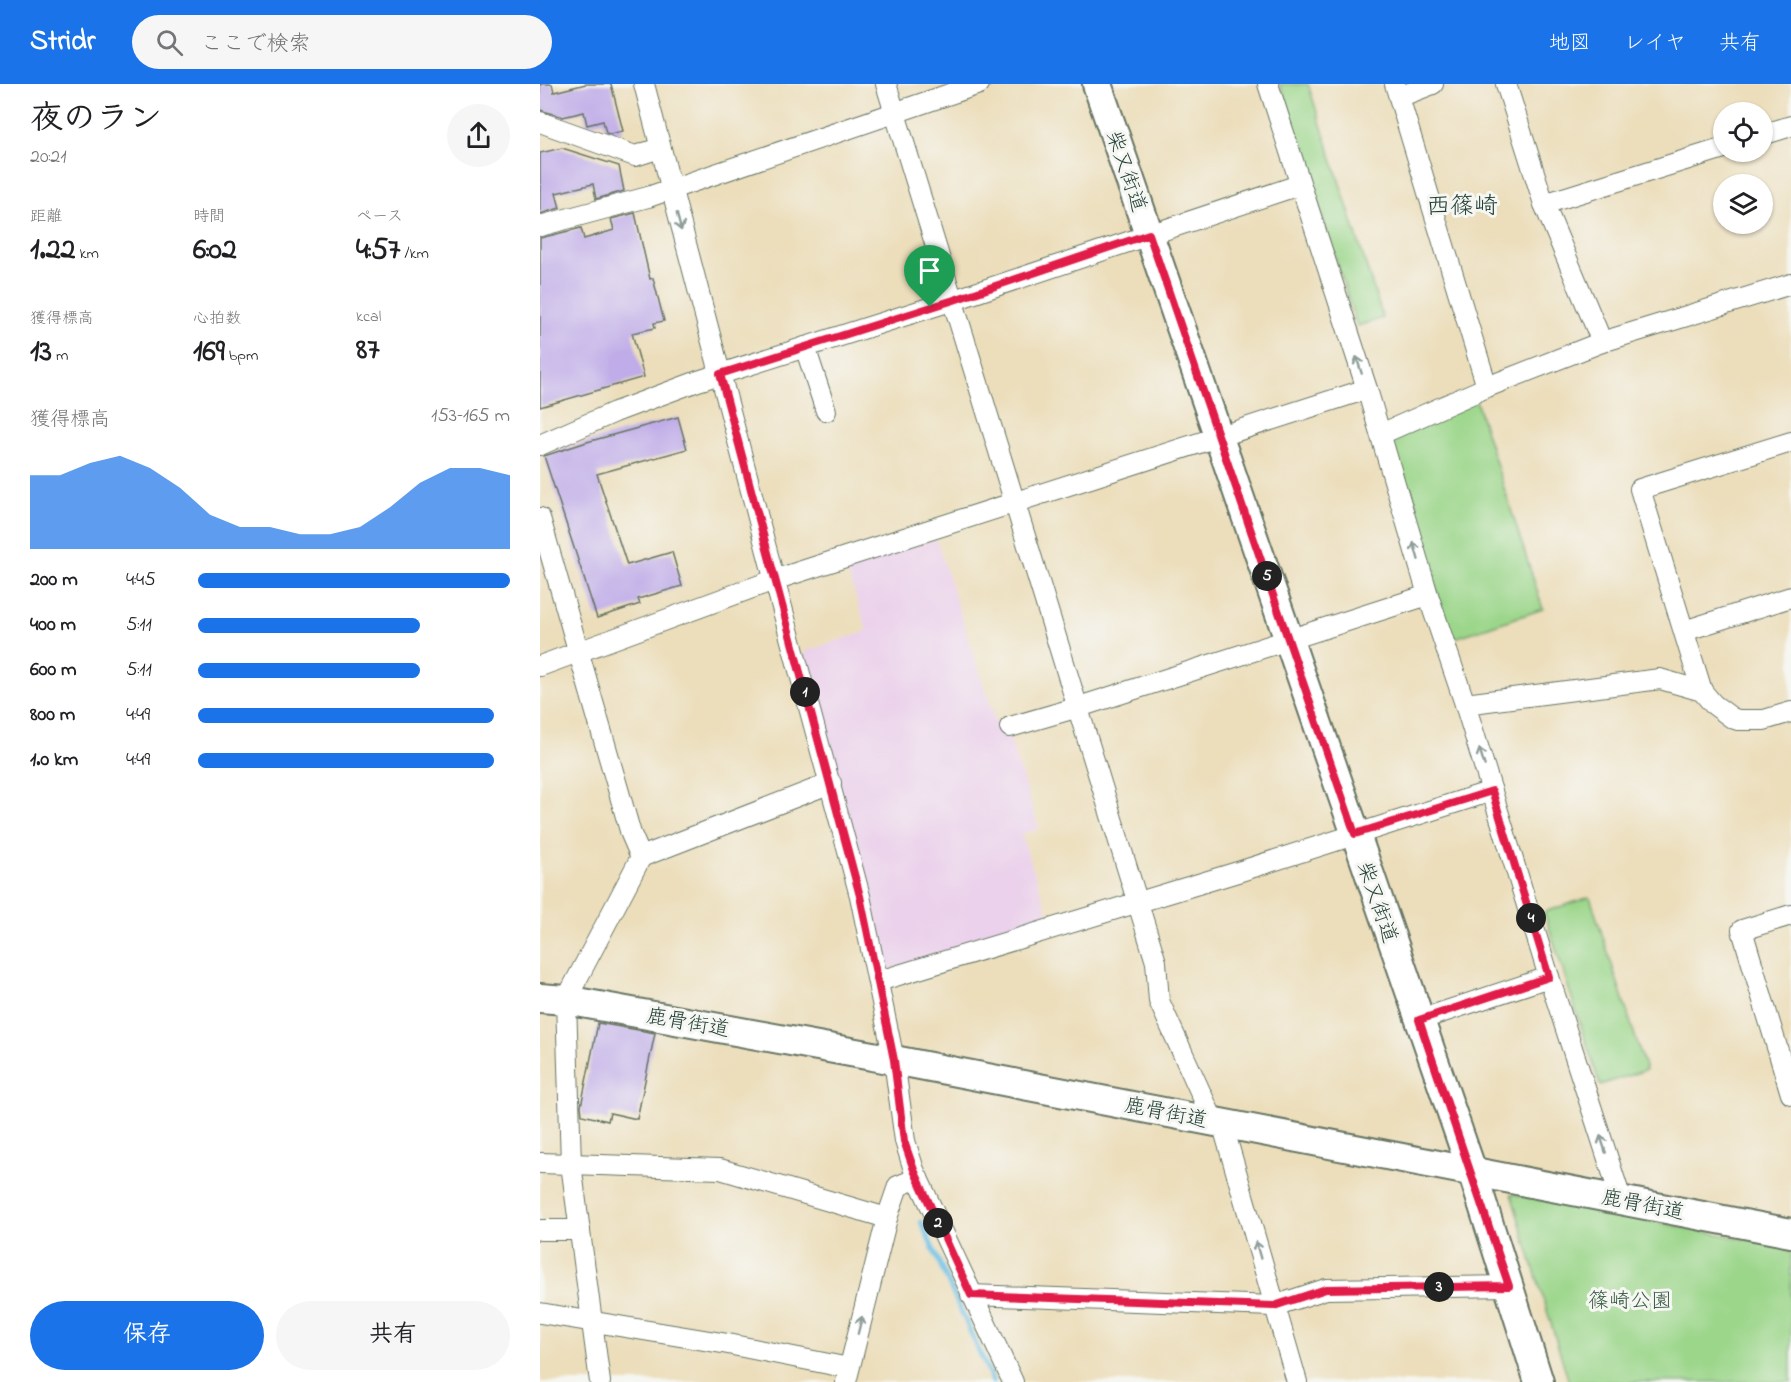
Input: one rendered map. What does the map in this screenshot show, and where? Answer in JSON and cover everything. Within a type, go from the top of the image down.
[{"type":"main road","name":"柴又街道","points":[[1097,84],[1472,1171],[1539,1382]]},
{"type":"main road","name":"鹿骨街道","points":[[553,999],[894,1060],[1791,1233]]},
{"type":"street","points":[[644,84],[774,580],[860,896],[894,1060],[904,1141],[918,1178],[1013,1382]]},
{"type":"street","points":[[886,84],[1156,962],[1159,1002],[1218,1122],[1297,1382]]},
{"type":"street","points":[[540,226],[648,197],[979,84]]},
{"type":"street","points":[[1268,84],[1299,186],[1367,388],[1428,595],[1465,704],[1549,977],[1621,1199]]},
{"type":"street","points":[[1433,84],[1397,90],[1487,387]]},
{"type":"street","points":[[1506,84],[1544,204],[1602,342]]},
{"type":"street","points":[[540,122],[635,156],[660,148]]},
{"type":"street","points":[[1773,132],[1791,126]]},
{"type":"street","points":[[1544,204],[1713,151]]},
{"type":"street","points":[[540,445],[615,412],[720,374],[954,300],[1299,186]]},
{"type":"street","points":[[1381,434],[1487,387],[1602,342],[1791,284]]},
{"type":"street","points":[[805,347],[826,411]]},
{"type":"street","points":[[540,666],[774,580],[1015,500],[1367,388]]},
{"type":"street","points":[[1791,442],[1640,489],[1702,691],[1713,704],[1738,720],[1764,720],[1791,712]]},
{"type":"street","points":[[540,518],[631,834],[641,857]]},
{"type":"street","points":[[1010,727],[1428,595]]},
{"type":"street","points":[[1684,630],[1791,597]]},
{"type":"street","points":[[1465,704],[1660,679],[1702,691]]},
{"type":"street","points":[[600,1382],[571,1164],[553,999],[641,857],[831,783]]},
{"type":"street","points":[[879,981],[1492,791]]},
{"type":"street","points":[[1791,915],[1742,930],[1791,1094]]},
{"type":"street","points":[[1419,1020],[1549,977]]},
{"type":"street","points":[[540,1163],[720,1169],[887,1218]]},
{"type":"street","points":[[540,1313],[728,1344],[847,1375],[887,1218],[898,1186],[918,1178]]},
{"type":"street","points":[[540,1230],[580,1230]]},
{"type":"street","points":[[971,1295],[1274,1306],[1326,1289],[1509,1286]]},
{"type":"shaded area","points":[[936,539],[996,723],[1005,724],[1039,829],[1021,834],[1051,921],[890,969],[884,966],[803,652],[867,631],[846,567]]},
{"type":"green space","points":[[1280,84],[1308,84],[1383,318],[1357,326]]},
{"type":"green space","points":[[1475,398],[1543,609],[1452,639],[1385,432]]},
{"type":"green space","points":[[1590,897],[1646,1070],[1600,1085],[1544,912]]},
{"type":"green space","name":"篠崎公園","points":[[1511,1194],[1791,1248],[1791,1382],[1569,1382]]},
{"type":"building","points":[[540,84],[552,84],[554,92],[586,84],[611,84],[623,131],[606,133],[603,121],[587,125],[584,112],[563,117],[540,110]]},
{"type":"building","points":[[562,148],[619,166],[624,191],[596,199],[593,184],[556,193],[560,208],[540,214],[540,153]]},
{"type":"building","points":[[635,213],[650,279],[653,278],[664,321],[654,323],[655,328],[632,333],[644,377],[540,407],[540,238],[581,228],[584,239],[614,230],[611,219]]},
{"type":"building","points":[[678,417],[687,449],[597,474],[627,565],[672,552],[682,586],[638,599],[640,604],[597,618],[544,456]]},
{"type":"building","points":[[598,1023],[655,1033],[637,1119],[610,1113],[608,1121],[582,1115],[581,1106]]},
{"type":"waterway","points":[[921,1222],[993,1382]]},
{"type":"district","name":"西篠崎","points":[[1462,205]]},
{"type":"route","points":[[1149,234],[1355,834],[1492,791],[1549,977],[1419,1020],[1472,1171],[1509,1286],[1326,1289],[1274,1306],[971,1295],[914,1170],[904,1141],[894,1060],[860,896],[720,374],[930,307],[1149,234]]}]
